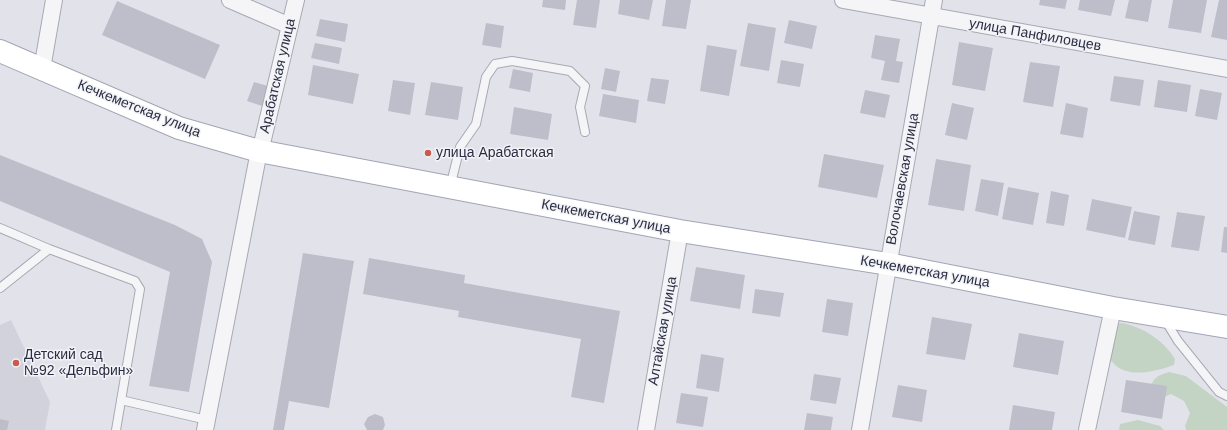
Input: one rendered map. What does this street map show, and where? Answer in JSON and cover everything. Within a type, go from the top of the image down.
[{"type":"main road","name":"Кечкеметская улица","points":[[0,51],[179,128],[260,152],[680,232],[888,264],[1113,308],[1227,327]]},
{"type":"street","points":[[42,69],[54,0]]},
{"type":"street","points":[[230,0],[290,26]]},
{"type":"street","name":"Арабатская улица","points":[[206,425],[260,152],[296,0]]},
{"type":"street","name":"улица Панфиловцев","points":[[843,0],[1227,70]]},
{"type":"street","name":"Волочаевская улица","points":[[860,430],[934,0]]},
{"type":"street","name":"Алтайская улица","points":[[646,430],[680,232]]},
{"type":"street","points":[[1087,430],[1113,308]]},
{"type":"lane","points":[[450,188],[460,147],[476,124],[486,77],[495,64],[512,61],[570,71],[585,86],[580,107],[584,132]]},
{"type":"lane","points":[[0,228],[49,249],[135,281],[140,290],[116,430]]},
{"type":"lane","points":[[0,288],[49,249]]},
{"type":"lane","points":[[1162,316],[1178,341],[1219,392],[1227,396]]},
{"type":"lane","points":[[121,400],[206,425]]},
{"type":"shaded area","name":"Детский сад №92 «Дельфин»","points":[[11,320],[50,402],[45,430],[0,430],[0,325]]},
{"type":"green space","points":[[1123,323],[1139,328],[1160,341],[1171,352],[1175,359],[1174,365],[1143,372],[1120,369],[1114,364],[1099,340],[1104,325]]},
{"type":"green space","points":[[1169,372],[1186,376],[1227,407],[1227,430],[1186,430],[1185,426],[1190,413],[1184,401],[1171,394],[1155,401],[1149,389],[1154,380],[1162,374]]},
{"type":"green space","points":[[1138,420],[1160,426],[1164,430],[1119,430],[1120,424]]},
{"type":"building","points":[[543,0],[566,0],[565,10],[542,7]]},
{"type":"building","points":[[577,0],[600,0],[596,28],[573,25]]},
{"type":"building","points":[[620,0],[653,0],[649,20],[618,14]]},
{"type":"building","points":[[666,0],[691,0],[686,29],[662,26]]},
{"type":"building","points":[[1040,0],[1067,0],[1065,9],[1039,5]]},
{"type":"building","points":[[1080,0],[1115,0],[1111,16],[1078,10]]},
{"type":"building","points":[[1129,0],[1152,0],[1148,22],[1125,18]]},
{"type":"building","points":[[1173,0],[1207,0],[1201,33],[1168,28]]},
{"type":"building","points":[[1219,0],[1227,0],[1227,40],[1211,37]]},
{"type":"building","points":[[117,1],[220,45],[205,79],[102,35]]},
{"type":"building","points":[[320,19],[348,24],[345,42],[316,36]]},
{"type":"building","points":[[789,20],[817,26],[812,49],[784,43]]},
{"type":"building","points":[[486,23],[504,26],[501,48],[482,45]]},
{"type":"building","points":[[748,23],[776,28],[769,71],[740,66]]},
{"type":"building","points":[[875,35],[900,39],[896,61],[903,62],[899,83],[881,80],[885,61],[871,58]]},
{"type":"building","points":[[959,42],[993,48],[985,91],[952,85]]},
{"type":"building","points":[[315,43],[342,48],[339,64],[311,58]]},
{"type":"building","points":[[707,45],[737,50],[729,96],[700,91]]},
{"type":"building","points":[[781,60],[804,64],[800,87],[777,83]]},
{"type":"building","points":[[1030,62],[1060,66],[1053,107],[1023,102]]},
{"type":"building","points":[[313,65],[359,74],[353,104],[308,95]]},
{"type":"building","points":[[605,68],[620,71],[616,92],[601,89]]},
{"type":"building","points":[[513,69],[533,73],[530,92],[509,88]]},
{"type":"building","points":[[1114,76],[1144,80],[1140,106],[1110,101]]},
{"type":"building","points":[[651,78],[669,80],[665,104],[647,101]]},
{"type":"building","points":[[393,80],[415,83],[410,115],[388,111]]},
{"type":"building","points":[[1158,80],[1191,85],[1187,112],[1154,107]]},
{"type":"building","points":[[254,82],[268,86],[262,106],[247,101]]},
{"type":"building","points":[[431,82],[463,87],[458,120],[425,115]]},
{"type":"building","points":[[1200,89],[1222,93],[1217,120],[1195,116]]},
{"type":"building","points":[[865,90],[890,95],[885,118],[860,113]]},
{"type":"building","points":[[603,94],[639,100],[636,123],[599,116]]},
{"type":"building","points":[[952,103],[974,108],[967,140],[945,135]]},
{"type":"building","points":[[1066,103],[1088,108],[1083,138],[1060,134]]},
{"type":"building","points":[[514,107],[552,114],[548,140],[510,134]]},
{"type":"building","points":[[824,154],[884,165],[877,198],[818,187]]},
{"type":"building","points":[[0,155],[175,225],[202,239],[212,262],[189,392],[149,386],[170,272],[0,201]]},
{"type":"building","points":[[936,159],[971,165],[964,211],[928,205]]},
{"type":"building","points":[[981,179],[1004,183],[998,216],[975,211]]},
{"type":"building","points":[[1008,187],[1039,193],[1033,225],[1002,219]]},
{"type":"building","points":[[1051,191],[1069,195],[1064,226],[1046,223]]},
{"type":"building","points":[[1092,199],[1132,207],[1125,238],[1086,230]]},
{"type":"building","points":[[1134,211],[1160,216],[1155,245],[1128,240]]},
{"type":"building","points":[[1177,212],[1205,216],[1199,251],[1171,247]]},
{"type":"building","points":[[1224,227],[1227,227],[1227,253],[1221,252]]},
{"type":"building","points":[[303,253],[354,261],[329,408],[289,401],[284,430],[273,430]]},
{"type":"building","points":[[369,258],[465,275],[464,283],[620,311],[604,403],[571,397],[581,339],[458,317],[459,311],[363,294]]},
{"type":"building","points":[[696,267],[745,275],[740,309],[690,301]]},
{"type":"building","points":[[755,289],[784,293],[780,317],[752,313]]},
{"type":"building","points":[[827,299],[853,303],[848,336],[822,332]]},
{"type":"building","points":[[932,317],[972,324],[965,360],[926,354]]},
{"type":"building","points":[[1019,333],[1064,341],[1058,375],[1013,367]]},
{"type":"building","points":[[701,354],[724,358],[719,392],[696,388]]},
{"type":"building","points":[[814,374],[841,378],[836,404],[810,400]]},
{"type":"building","points":[[1126,380],[1167,386],[1162,419],[1121,412]]},
{"type":"building","points":[[898,385],[927,390],[922,422],[892,417]]},
{"type":"building","points":[[681,393],[708,397],[703,427],[676,423]]},
{"type":"building","points":[[1013,405],[1055,412],[1052,430],[1009,430]]},
{"type":"building","points":[[807,413],[833,417],[831,430],[804,430]]},
{"type":"building","points":[[375,414],[383,417],[385,425],[383,430],[367,430],[364,424],[368,417]]},
{"type":"building","points":[[0,419],[9,421],[7,430],[0,430]]},
{"type":"place","name":"улица Арабатская","points":[[428,153]]},
{"type":"place","name":"Детский сад №92 «Дельфин»","points":[[16,363]]}]
